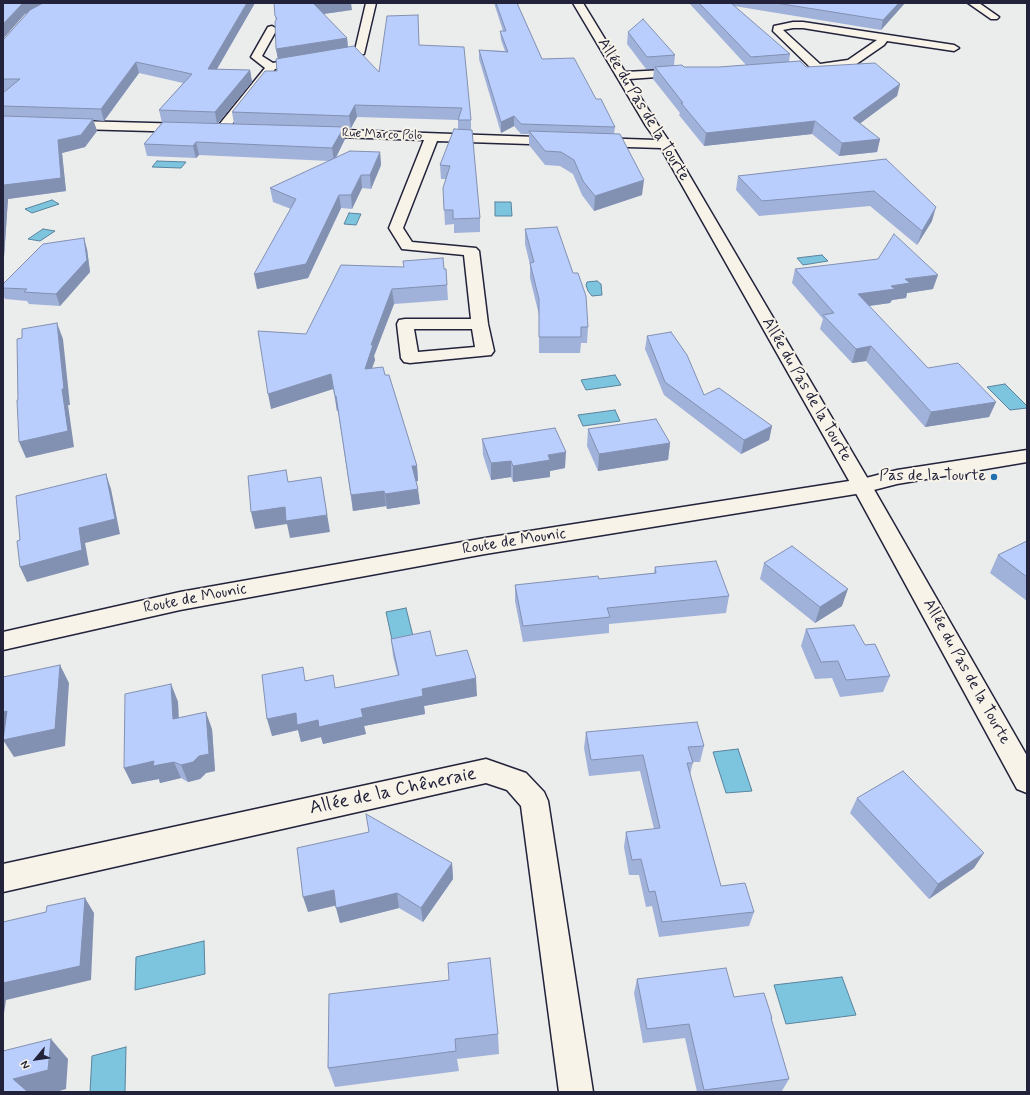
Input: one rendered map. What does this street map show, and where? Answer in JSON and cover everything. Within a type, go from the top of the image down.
[{"type":"street","points":[[222,129],[271,67],[292,62],[360,52],[370,3]]},
{"type":"street","name":"Allée du Pas de la Tourte","points":[[578,3],[652,126],[665,144],[862,486],[1027,781]]},
{"type":"street","points":[[973,3],[994,17]]},
{"type":"street","points":[[817,68],[778,31],[778,28],[793,25],[803,26],[954,48]]},
{"type":"street","points":[[271,67],[256,57],[272,29]]},
{"type":"street","points":[[802,68],[817,68],[852,63],[880,43],[884,38]]},
{"type":"street","points":[[622,76],[696,72]]},
{"type":"street","points":[[3,123],[238,130]]},
{"type":"street","name":"Rue Marco Polo","points":[[300,132],[572,141]]},
{"type":"street","points":[[432,137],[396,228],[407,246],[471,251],[480,324],[485,351],[410,358],[406,324],[480,324]]},
{"type":"street","points":[[587,142],[665,144]]},
{"type":"street","name":"Route de Mounic","points":[[3,641],[187,600],[485,546],[862,486],[897,477],[1027,456]]},
{"type":"street","name":"Allée de la Chêneraie","points":[[3,878],[486,771],[516,781],[534,801],[576,1092]]},
{"type":"water","points":[[157,161],[186,162],[181,168],[152,167]]},
{"type":"water","points":[[52,200],[59,204],[32,213],[25,209]]},
{"type":"water","points":[[495,202],[511,202],[512,216],[495,216]]},
{"type":"water","points":[[349,213],[361,214],[356,225],[344,224]]},
{"type":"water","points":[[43,229],[55,231],[40,241],[28,239]]},
{"type":"water","points":[[822,255],[828,261],[803,265],[797,258]]},
{"type":"water","points":[[597,281],[601,284],[602,295],[592,296],[588,291],[586,285],[587,282]]},
{"type":"water","points":[[615,375],[621,385],[586,390],[581,380]]},
{"type":"water","points":[[1005,384],[1027,406],[1027,408],[1010,410],[987,387]]},
{"type":"water","points":[[615,410],[620,421],[583,426],[578,415]]},
{"type":"water","points":[[406,608],[413,636],[392,640],[386,612]]},
{"type":"water","points":[[738,749],[752,791],[726,793],[713,752]]},
{"type":"water","points":[[204,941],[205,974],[135,990],[136,957]]},
{"type":"water","points":[[842,977],[856,1015],[786,1024],[774,985]]},
{"type":"water","points":[[126,1047],[125,1092],[90,1092],[92,1056]]},
{"type":"building","points":[[3,3],[23,3],[3,24]]},
{"type":"building","points":[[43,3],[247,3],[208,69],[250,70],[215,112],[159,110],[192,74],[136,62],[101,109],[3,106],[3,93],[20,79],[3,79],[3,39],[30,10]]},
{"type":"building","points":[[274,3],[326,3],[314,4],[347,38],[276,49],[275,22],[277,18],[275,16]]},
{"type":"building","points":[[496,3],[517,3],[542,59],[574,58],[596,99],[601,99],[615,127],[521,124],[514,116],[501,122],[479,50],[508,52],[500,31],[506,31]]},
{"type":"building","points":[[699,3],[731,3],[790,54],[751,57]]},
{"type":"building","points":[[776,3],[899,3],[883,20]]},
{"type":"building","points":[[418,15],[419,45],[464,47],[471,120],[458,120],[462,108],[355,105],[349,116],[232,112],[265,71],[277,71],[276,59],[354,46],[379,72],[387,16]]},
{"type":"building","points":[[643,19],[675,55],[647,57],[628,32]]},
{"type":"building","points":[[800,61],[806,67],[875,63],[900,84],[853,118],[880,139],[842,143],[815,121],[706,133],[681,103],[683,103],[655,67],[682,65],[684,67],[719,67]]},
{"type":"building","points":[[3,116],[93,119],[81,135],[58,140],[61,178],[4,185],[3,193]]},
{"type":"building","points":[[163,122],[344,127],[332,148],[196,142],[193,146],[144,144]]},
{"type":"building","points":[[454,129],[472,130],[480,218],[453,219],[453,210],[444,210],[443,188],[450,166],[440,165]]},
{"type":"building","points":[[529,131],[620,134],[644,180],[595,196],[583,181],[574,160],[561,152],[545,151]]},
{"type":"building","points":[[350,151],[380,152],[370,175],[361,175],[351,195],[339,195],[306,264],[254,274],[296,199],[270,188]]},
{"type":"building","points":[[886,159],[936,207],[922,231],[874,191],[762,201],[738,176]]},
{"type":"building","points":[[557,227],[573,273],[578,273],[586,296],[588,327],[581,327],[581,337],[539,337],[539,299],[530,263],[534,262],[525,229]]},
{"type":"building","points":[[894,234],[938,275],[905,279],[910,283],[891,286],[895,289],[858,294],[928,368],[958,363],[996,402],[931,412],[871,346],[856,349],[823,315],[834,313],[795,269],[878,259]]},
{"type":"building","points":[[84,238],[87,260],[56,294],[24,292],[27,289],[3,288],[3,284],[43,244]]},
{"type":"building","points":[[443,258],[444,269],[446,269],[447,285],[392,289],[371,345],[373,345],[365,369],[383,367],[385,375],[389,375],[417,466],[412,466],[418,489],[385,494],[384,491],[351,495],[336,396],[331,374],[268,394],[258,331],[306,334],[341,265],[404,267],[403,261]]},
{"type":"building","points":[[57,323],[64,389],[62,389],[68,431],[19,442],[17,339],[22,338],[22,329]]},
{"type":"building","points":[[671,332],[687,355],[704,395],[719,388],[772,426],[744,440],[665,382],[647,336]]},
{"type":"building","points":[[656,419],[670,443],[599,454],[588,429]]},
{"type":"building","points":[[555,428],[566,452],[548,455],[550,460],[513,466],[511,461],[491,463],[482,439]]},
{"type":"building","points":[[286,470],[288,482],[321,477],[327,515],[286,521],[285,507],[251,512],[248,476]]},
{"type":"building","points":[[106,474],[115,519],[79,528],[82,550],[20,567],[17,541],[20,540],[16,496]]},
{"type":"building","points":[[1027,541],[1027,577],[998,555]]},
{"type":"building","points":[[792,546],[848,589],[820,607],[764,563]]},
{"type":"building","points":[[716,561],[729,596],[607,608],[610,617],[523,626],[515,585],[598,576],[599,579],[656,573],[655,567]]},
{"type":"building","points":[[854,625],[865,645],[875,644],[890,676],[846,680],[838,661],[821,662],[806,629]]},
{"type":"building","points":[[430,631],[436,656],[467,650],[476,678],[422,689],[423,696],[361,709],[363,717],[319,727],[318,720],[297,725],[296,713],[267,719],[262,675],[303,667],[305,681],[333,675],[335,688],[399,675],[391,639]]},
{"type":"building","points":[[60,665],[55,729],[3,740],[7,711],[3,712],[3,677]]},
{"type":"building","points":[[171,684],[173,719],[206,712],[209,754],[199,756],[193,762],[181,765],[174,762],[153,766],[154,761],[124,768],[125,694]]},
{"type":"building","points":[[697,722],[704,746],[688,747],[693,763],[687,763],[721,886],[745,883],[754,912],[662,922],[655,891],[649,892],[641,859],[632,860],[626,832],[660,828],[643,755],[591,760],[586,732]]},
{"type":"building","points":[[903,771],[984,853],[938,884],[857,798]]},
{"type":"building","points":[[366,814],[452,863],[421,908],[397,893],[336,908],[334,890],[303,897],[297,848],[369,832]]},
{"type":"building","points":[[85,898],[80,966],[3,983],[3,922],[46,912],[47,906]]},
{"type":"building","points":[[490,958],[498,1034],[455,1039],[456,1051],[328,1068],[329,994],[449,980],[448,963]]},
{"type":"building","points":[[726,968],[734,997],[764,993],[789,1079],[704,1090],[689,1024],[647,1029],[637,979]]},
{"type":"building","points":[[51,1039],[48,1070],[13,1079],[28,1092],[3,1092],[3,1051]]},
{"type":"place","name":"Pas de la Tourte","points":[[994,477]]}]
